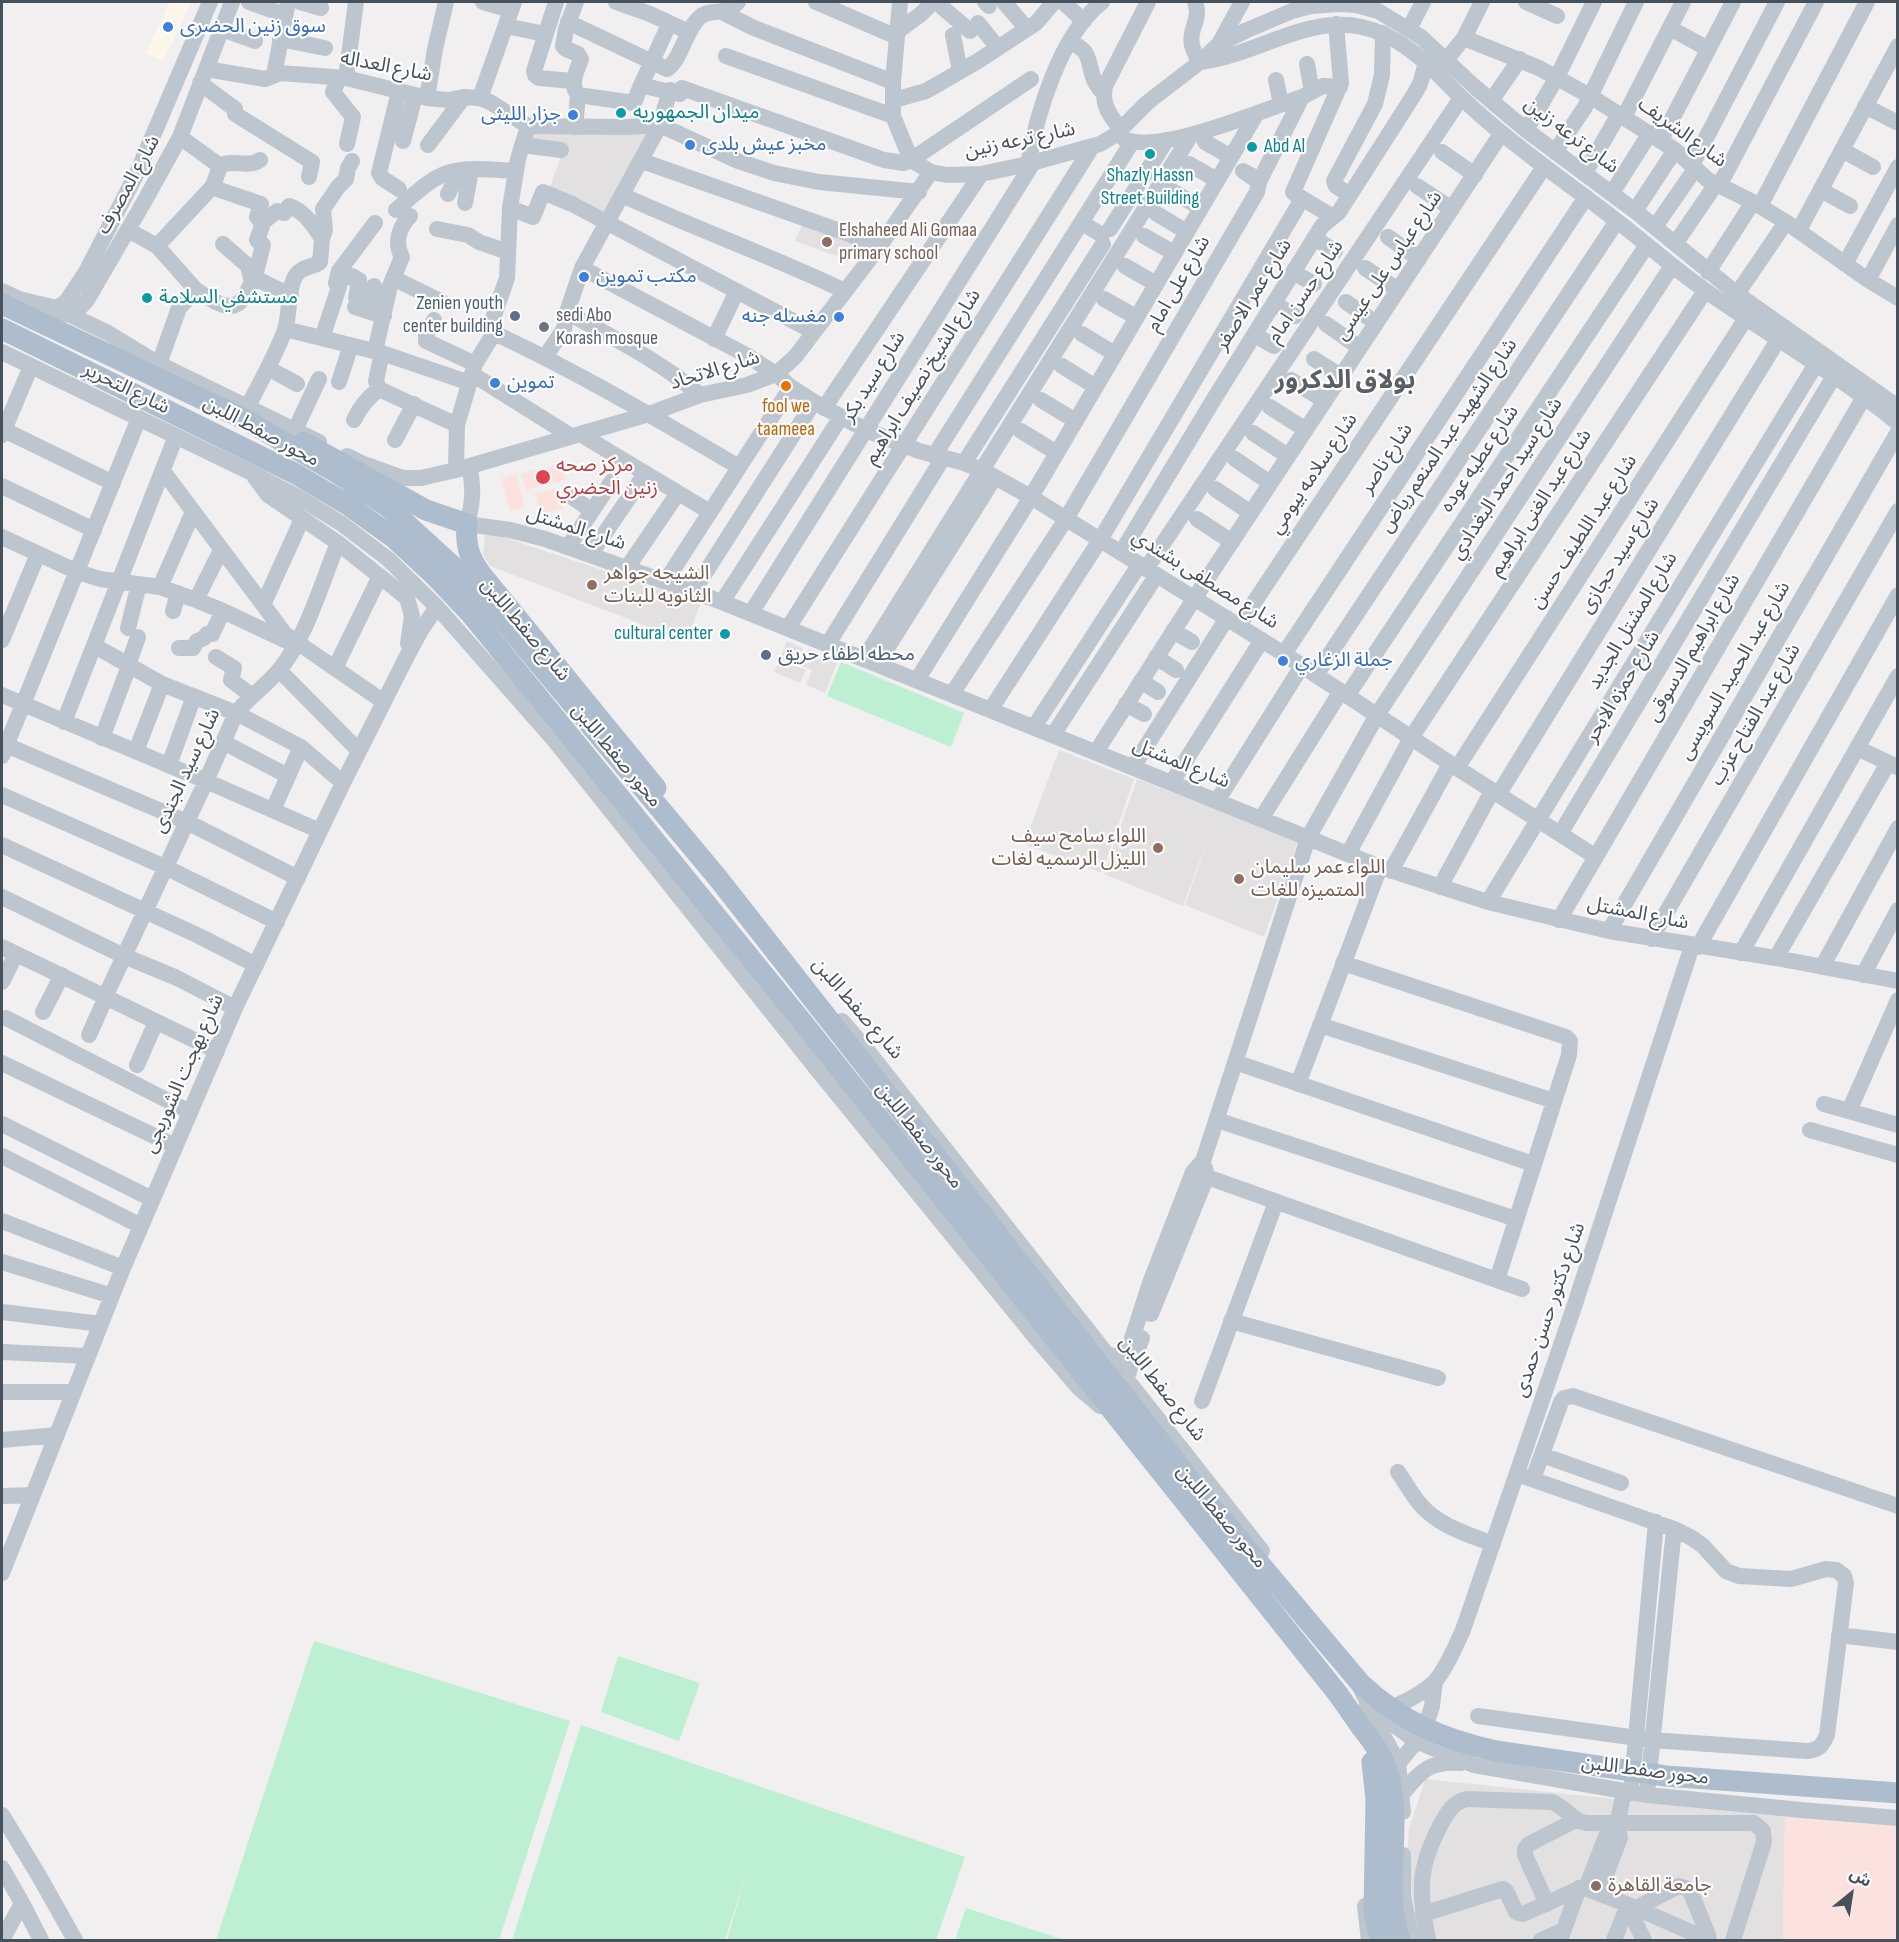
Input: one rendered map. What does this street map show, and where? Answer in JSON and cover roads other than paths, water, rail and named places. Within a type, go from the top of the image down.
[{"type":"main road","name":"محور صفط اللبن","points":[[2,304],[57,316],[338,473],[388,507],[475,588],[717,877],[1202,1495],[1374,1697],[1395,1713],[1423,1728],[1468,1745],[1496,1751],[1666,1776],[1898,1793]]},
{"type":"main road","points":[[57,316],[102,343],[299,436],[405,499],[447,518],[467,524],[466,545],[472,561],[489,585],[698,840],[717,877]]},
{"type":"main road","name":"محور صفط اللبن","points":[[2,329],[296,474],[348,505],[394,538],[470,613],[804,1024],[1338,1694],[1361,1727],[1373,1763],[1375,1779],[1374,1913],[1381,1941]]},
{"type":"main road","points":[[1361,1727],[1375,1744],[1383,1760],[1392,1796],[1393,1912],[1400,1941]]},
{"type":"street","name":"شارع المصرف","points":[[57,316],[104,237],[137,173],[210,2]]},
{"type":"street","name":"شارع المصرف","points":[[2,324],[5,321],[20,318],[57,316],[78,310],[87,300],[180,137],[232,2]]},
{"type":"street","points":[[249,2],[286,8],[274,75]]},
{"type":"street","points":[[300,2],[321,8]]},
{"type":"street","points":[[347,144],[353,117],[333,92],[343,78],[356,2]]},
{"type":"street","points":[[399,189],[379,173],[435,49],[446,2]]},
{"type":"street","points":[[483,2],[510,13],[545,34]]},
{"type":"street","points":[[556,2],[533,68],[535,75],[634,103],[651,61],[667,30]]},
{"type":"street","points":[[575,127],[576,88],[581,59],[578,54],[564,47],[566,28],[576,2]]},
{"type":"street","points":[[616,2],[689,32]]},
{"type":"street","points":[[816,2],[897,34]]},
{"type":"street","points":[[900,2],[893,82],[894,108],[911,160]]},
{"type":"street","points":[[897,34],[934,2],[974,27],[998,48]]},
{"type":"street","points":[[726,56],[894,108],[960,71],[1027,29],[1040,19],[1054,2]]},
{"type":"street","points":[[1063,2],[1084,21]]},
{"type":"street","points":[[1031,163],[1034,131],[1056,69],[1069,42],[1093,8],[1102,2]]},
{"type":"street","points":[[1123,136],[1107,110],[1105,86],[1148,2]]},
{"type":"street","points":[[1195,2],[1197,10],[1190,38],[1193,51],[1200,62]]},
{"type":"street","points":[[1219,44],[1242,2]]},
{"type":"street","points":[[1409,29],[1423,2]]},
{"type":"street","points":[[1446,60],[1464,38],[1482,2]]},
{"type":"street","points":[[1526,2],[1557,16]]},
{"type":"street","points":[[1526,130],[1557,77],[1594,2]]},
{"type":"street","points":[[1555,152],[1581,113],[1636,2]]},
{"type":"street","points":[[1585,173],[1622,115],[1683,2]]},
{"type":"street","points":[[1612,193],[1655,136],[1708,49],[1733,2]]},
{"type":"street","points":[[1655,227],[1694,167],[1777,2]]},
{"type":"street","points":[[1675,244],[1718,185],[1816,2]]},
{"type":"street","points":[[1708,272],[1756,204],[1867,2]]},
{"type":"street","points":[[993,3],[1027,29]]},
{"type":"street","name":"شارع ترعه زنين","points":[[911,160],[932,172],[947,175],[981,174],[1092,147],[1123,136],[1148,102],[1200,62],[1219,44],[1245,31],[1311,4],[1381,6],[1421,37],[1526,130],[1612,193],[1708,272],[1898,407]]},
{"type":"street","points":[[568,22],[667,69],[670,68],[700,16],[726,6],[754,28],[893,82]]},
{"type":"street","points":[[428,145],[472,98],[510,13]]},
{"type":"street","points":[[1333,217],[1302,199],[1293,191],[1340,87],[1342,75],[1336,24]]},
{"type":"street","name":"شارع ترعه زنين","points":[[1200,62],[1232,56],[1310,28],[1336,24],[1383,33],[1413,51],[1501,134],[1586,197],[1705,291],[1834,376],[1898,423]]},
{"type":"street","points":[[1670,28],[1708,49]]},
{"type":"street","points":[[222,29],[255,41]]},
{"type":"street","points":[[1350,195],[1336,186],[1334,181],[1375,104],[1382,75],[1383,33]]},
{"type":"street","points":[[953,35],[960,71]]},
{"type":"street","name":"شارع الشريف","points":[[1464,38],[1520,59],[1557,77],[1622,115],[1675,150],[1707,180],[1756,204],[1793,226],[1868,280],[1898,298]]},
{"type":"street","points":[[280,39],[325,48]]},
{"type":"street","points":[[1069,42],[1083,50],[1090,63],[1096,85],[1104,94]]},
{"type":"street","points":[[1737,294],[1821,190],[1865,106],[1892,69],[1898,46]]},
{"type":"street","points":[[1491,101],[1520,59]]},
{"type":"street","name":"شارع عمر الاصفر","points":[[1121,553],[1314,238],[1325,222],[1338,212],[1350,195],[1415,93],[1426,63]]},
{"type":"street","points":[[1198,138],[1260,180],[1307,95],[1307,64]]},
{"type":"street","name":"شارع العداله","points":[[203,76],[265,79],[280,73],[343,78],[363,80],[414,95],[448,100],[472,98]]},
{"type":"street","points":[[203,76],[234,109],[235,114],[312,162],[309,177]]},
{"type":"street","points":[[545,357],[564,329],[567,312],[582,268],[642,161],[675,93],[682,88],[884,160],[904,163],[1031,79]]},
{"type":"street","points":[[1276,80],[1281,104]]},
{"type":"street","points":[[641,84],[675,93]]},
{"type":"street","points":[[1123,136],[1166,141],[1198,138],[1257,112],[1307,95],[1323,86],[1340,87]]},
{"type":"street","points":[[403,141],[414,95]]},
{"type":"street","points":[[472,98],[490,102],[528,126],[660,125],[738,160],[774,173],[819,182],[919,192]]},
{"type":"street","name":"شارع حسن امام","points":[[1147,570],[1461,98]]},
{"type":"street","points":[[1865,106],[1896,122]]},
{"type":"street","points":[[917,680],[1031,497],[1257,112]]},
{"type":"street","points":[[528,126],[516,171],[510,208],[507,278],[491,324],[494,333],[545,357],[739,467]]},
{"type":"street","name":"شارع عباس على عيسى","points":[[1096,752],[1173,631],[1501,134]]},
{"type":"street","points":[[828,644],[1082,223],[1123,136]]},
{"type":"street","points":[[180,137],[220,166]]},
{"type":"street","points":[[871,661],[1198,138]]},
{"type":"street","points":[[964,463],[1166,141]]},
{"type":"street","points":[[522,145],[561,150]]},
{"type":"street","name":"شارع الشيخ نصيف ابراهيم","points":[[788,628],[1092,147]]},
{"type":"street","points":[[1635,211],[1675,150]]},
{"type":"street","points":[[1842,150],[1873,167]]},
{"type":"street","points":[[1442,152],[1475,175]]},
{"type":"street","points":[[158,246],[209,190],[220,166],[228,162],[251,165],[260,160]]},
{"type":"street","points":[[318,265],[325,230],[323,209],[346,179],[352,161]]},
{"type":"street","points":[[642,161],[838,230],[879,247]]},
{"type":"street","name":"شارع سيد بكر","points":[[751,613],[1031,163]]},
{"type":"street","points":[[1189,164],[1217,180]]},
{"type":"street","name":"شارع سلامه بيومي","points":[[1133,766],[1544,167]]},
{"type":"street","points":[[1845,264],[1898,167]]},
{"type":"street","points":[[448,194],[465,170]]},
{"type":"street","points":[[465,170],[465,203]]},
{"type":"street","points":[[366,308],[393,278],[402,256],[397,250],[403,213],[422,188],[438,177],[453,171],[516,171]]},
{"type":"street","name":"شارع على امام","points":[[1066,519],[1257,192],[1259,182],[1244,171]]},
{"type":"street","name":"شارع الاتحاد","points":[[463,468],[649,414],[700,396],[747,385],[776,374],[795,357],[814,333],[932,172]]},
{"type":"street","points":[[693,592],[819,405],[981,174]]},
{"type":"street","points":[[1418,186],[1452,209]]},
{"type":"street","points":[[209,190],[247,210]]},
{"type":"street","points":[[209,190],[261,204],[257,217],[263,222]]},
{"type":"street","points":[[1821,190],[1850,206]]},
{"type":"street","points":[[1172,191],[1201,208]]},
{"type":"street","points":[[510,208],[533,218],[543,192],[572,204],[814,333]]},
{"type":"street","points":[[622,195],[797,268],[845,291]]},
{"type":"street","name":"شارع ناصر","points":[[1284,654],[1586,197]]},
{"type":"street","points":[[991,710],[1100,540],[1302,199]]},
{"type":"street","points":[[104,237],[124,237],[158,246],[196,290],[224,306],[234,306],[242,301],[253,281],[263,245],[257,240],[263,222],[277,211],[284,213],[290,206],[293,207],[309,220],[322,239]]},
{"type":"street","points":[[1157,214],[1187,232]]},
{"type":"street","name":"شارع الشهيد عبد المنعم رياض","points":[[1217,801],[1617,221]]},
{"type":"street","points":[[322,338],[339,287],[336,283],[338,274],[375,223]]},
{"type":"street","points":[[1082,223],[1105,236]]},
{"type":"street","points":[[1868,280],[1898,225]]},
{"type":"street","points":[[437,229],[468,235],[479,242],[508,252]]},
{"type":"street","points":[[1144,236],[1174,253]]},
{"type":"street","points":[[1388,237],[1419,259]]},
{"type":"street","points":[[1314,238],[1335,251]]},
{"type":"street","points":[[223,244],[248,266],[253,281]]},
{"type":"street","name":"شارع عطيه عوده","points":[[1261,819],[1647,246]]},
{"type":"street","points":[[248,406],[285,328],[293,280],[296,274],[307,267],[318,265],[331,268],[332,272],[346,278],[352,276],[359,280],[379,352],[376,381],[379,389],[457,425]]},
{"type":"street","points":[[1125,266],[1156,284]]},
{"type":"street","name":"شارع سيد احمد البغدادي","points":[[1201,1170],[1306,842],[1377,715],[1672,266]]},
{"type":"street","name":"شارع مصطفى بشندي","points":[[582,268],[746,355],[819,405],[866,430],[904,446],[964,463],[988,473],[1031,497],[1284,654],[1596,857]]},
{"type":"street","points":[[1365,268],[1398,290]]},
{"type":"street","points":[[1293,272],[1314,284]]},
{"type":"street","points":[[393,278],[442,302]]},
{"type":"street","points":[[253,281],[259,280],[291,296]]},
{"type":"street","points":[[366,308],[374,286]]},
{"type":"street","points":[[159,363],[179,308],[196,290]]},
{"type":"street","name":"شارع التحرير","points":[[2,291],[57,316],[108,333],[159,363],[248,406],[299,436],[360,463],[403,478],[421,478],[463,468]]},
{"type":"street","points":[[714,339],[737,291]]},
{"type":"street","name":"شارع عبد الغنى ابراهيم","points":[[1348,855],[1412,738],[1705,291]]},
{"type":"street","points":[[1104,298],[1136,317]]},
{"type":"street","points":[[1346,302],[1376,323]]},
{"type":"street","points":[[1274,303],[1295,316]]},
{"type":"street","points":[[2,312],[57,316]]},
{"type":"street","points":[[567,312],[684,382],[700,396]]},
{"type":"street","name":"شارع عبد اللطيف حسن","points":[[1298,1084],[1344,963],[1385,869],[1746,318]]},
{"type":"street","points":[[434,320],[426,335],[426,341],[472,374],[710,512]]},
{"type":"street","points":[[1326,324],[1360,348]]},
{"type":"street","points":[[285,328],[472,374]]},
{"type":"street","points":[[467,524],[473,498],[473,482],[463,468],[457,425],[472,374],[494,333]]},
{"type":"street","points":[[1082,334],[1115,354]]},
{"type":"street","points":[[1255,335],[1274,346]]},
{"type":"street","name":"شارع سيد حجازى","points":[[1440,887],[1495,793],[1778,340]]},
{"type":"street","points":[[339,382],[351,345]]},
{"type":"street","name":"شارع التحرير","points":[[2,352],[300,498],[368,542],[388,559],[437,607],[555,741],[1053,1359],[1079,1388],[1118,1419]]},
{"type":"street","points":[[1314,359],[1341,376]]},
{"type":"street","name":"شارع المشتل الجديد","points":[[1488,902],[1816,364]]},
{"type":"street","points":[[31,366],[2,433],[113,483]]},
{"type":"street","points":[[1062,366],[1096,387]]},
{"type":"street","points":[[268,368],[297,384]]},
{"type":"street","name":"شارع حمزه الابحر","points":[[1560,834],[1834,376]]},
{"type":"street","points":[[299,436],[319,379]]},
{"type":"street","points":[[1291,380],[1325,401]]},
{"type":"street","points":[[665,582],[791,387]]},
{"type":"street","points":[[354,420],[368,397],[379,389]]},
{"type":"street","name":"شارع ابراهيم الدسوقى","points":[[1559,920],[1864,397]]},
{"type":"street","points":[[1041,400],[1076,421]]},
{"type":"street","points":[[395,440],[414,404]]},
{"type":"street","name":"شارع صفط اللبن","points":[[248,406],[267,431],[290,453],[386,518],[422,549],[469,596],[696,865],[747,921],[810,984],[867,1050],[1345,1658],[1398,1762]]},
{"type":"street","points":[[1270,407],[1306,430]]},
{"type":"street","points":[[722,603],[841,417]]},
{"type":"street","points":[[139,418],[4,751],[187,822],[298,878]]},
{"type":"street","points":[[1021,431],[1057,453]]},
{"type":"street","name":"شارع عبد الحميد السويسى","points":[[1609,931],[1898,432]]},
{"type":"street","points":[[1253,433],[1288,456]]},
{"type":"street","points":[[64,722],[176,436]]},
{"type":"street","points":[[1234,459],[1270,483]]},
{"type":"street","points":[[163,471],[285,634],[384,702]]},
{"type":"street","points":[[252,473],[268,495],[338,543],[407,598],[412,616],[405,660]]},
{"type":"street","points":[[590,555],[645,474]]},
{"type":"street","points":[[568,547],[612,481]]},
{"type":"street","points":[[2,486],[94,530]]},
{"type":"street","points":[[1215,489],[1251,513]]},
{"type":"street","points":[[627,568],[678,493]]},
{"type":"street","points":[[572,497],[592,511]]},
{"type":"street","name":"شارع عبد الفتاح عزب","points":[[1651,939],[1898,511]]},
{"type":"street","points":[[160,587],[193,512]]},
{"type":"street","points":[[262,605],[302,519]]},
{"type":"street","points":[[952,694],[1066,519]]},
{"type":"street","points":[[1197,519],[1232,542]]},
{"type":"street","name":"شارع المشتل","points":[[467,524],[526,533],[751,613],[1172,782],[1261,819],[1306,842],[1440,887],[1488,902],[1609,931],[1776,958],[1898,981]]},
{"type":"street","points":[[2,538],[78,572],[100,579],[160,587],[178,593],[223,610],[285,642],[298,643]]},
{"type":"street","name":"شارع سيد الجندى","points":[[89,1035],[165,867],[207,781],[236,713],[279,670],[298,643],[338,543]]},
{"type":"street","points":[[196,600],[221,550]]},
{"type":"street","points":[[2,640],[38,554]]},
{"type":"street","points":[[1034,727],[1147,570]]},
{"type":"street","points":[[1053,735],[1147,570]]},
{"type":"street","points":[[335,668],[380,576]]},
{"type":"street","points":[[102,738],[129,665],[139,584]]},
{"type":"street","points":[[172,611],[178,593]]},
{"type":"street","name":"شارع دكتور حسن حمدى","points":[[1369,1941],[1365,1917],[1366,1866],[1387,1786],[1398,1762],[1424,1732],[1429,1719],[1436,1681],[1463,1630],[1695,946],[1898,595]]},
{"type":"street","name":"شارع بهجت الشوربجى","points":[[2,1574],[7,1546],[33,1495],[123,1268],[235,1008],[359,751],[421,630],[437,607]]},
{"type":"street","points":[[179,648],[193,648],[197,640],[204,639],[207,634],[212,634],[223,610]]},
{"type":"street","points":[[1173,631],[1192,642]]},
{"type":"street","points":[[1172,782],[1262,640]]},
{"type":"street","points":[[94,646],[162,684],[236,713],[301,747],[343,783]]},
{"type":"street","points":[[216,657],[235,669],[231,680],[252,696]]},
{"type":"street","points":[[1156,657],[1176,669]]},
{"type":"street","points":[[279,670],[359,751]]},
{"type":"street","points":[[1741,953],[1898,676]]},
{"type":"street","points":[[1141,681],[1158,692]]},
{"type":"street","points":[[136,752],[162,684]]},
{"type":"street","points":[[2,695],[320,831]]},
{"type":"street","points":[[169,765],[194,696]]},
{"type":"street","points":[[1126,704],[1144,714]]},
{"type":"street","points":[[224,742],[288,776]]},
{"type":"street","points":[[273,810],[301,747]]},
{"type":"street","points":[[1776,958],[1893,766],[1857,748]]},
{"type":"street","points":[[2,795],[165,867],[277,922]]},
{"type":"street","points":[[1822,967],[1898,828]]},
{"type":"street","points":[[2,844],[256,965]]},
{"type":"street","points":[[2,897],[124,956],[177,978],[235,1008]]},
{"type":"street","points":[[1863,975],[1898,910]]},
{"type":"street","points":[[2,982],[9,950],[217,1050]]},
{"type":"street","points":[[1344,963],[1566,1037],[1570,1041],[1571,1047],[1497,1280]]},
{"type":"street","points":[[43,1012],[62,975]]},
{"type":"street","points":[[1849,1111],[1898,1000]]},
{"type":"street","points":[[6,1018],[190,1112]]},
{"type":"street","points":[[137,1065],[156,1022]]},
{"type":"street","points":[[1320,1024],[1554,1101]]},
{"type":"street","points":[[1235,1062],[1533,1164]]},
{"type":"street","points":[[2,1063],[176,1146]]},
{"type":"street","points":[[1824,1104],[1898,1125]]},
{"type":"street","points":[[1217,1120],[1516,1219]]},
{"type":"street","points":[[2,1124],[152,1199]]},
{"type":"street","points":[[1810,1130],[1898,1155]]},
{"type":"street","points":[[2,1156],[141,1226]]},
{"type":"street","points":[[1110,1357],[1121,1354],[1130,1345],[1150,1283],[1201,1170]]},
{"type":"street","points":[[1201,1170],[1276,1202],[1522,1289]]},
{"type":"street","points":[[1126,1379],[1201,1170]]},
{"type":"street","points":[[1202,1401],[1276,1202]]},
{"type":"street","points":[[2,1221],[123,1268]]},
{"type":"street","points":[[2,1262],[112,1296]]},
{"type":"street","points":[[2,1312],[100,1324]]},
{"type":"street","points":[[1231,1321],[1438,1378]]},
{"type":"street","points":[[2,1352],[88,1356]]},
{"type":"street","points":[[2,1392],[74,1392]]},
{"type":"street","points":[[1533,1479],[1561,1402],[1564,1398],[1574,1396],[1898,1506]]},
{"type":"street","points":[[2,1440],[57,1436]]},
{"type":"street","points":[[1542,1455],[1621,1483]]},
{"type":"street","points":[[1398,1472],[1420,1504],[1434,1517],[1451,1528],[1493,1544]]},
{"type":"street","points":[[1478,1716],[1644,1739],[1816,1750],[1827,1735],[1846,1583],[1844,1576],[1836,1570],[1826,1569],[1791,1579],[1739,1576],[1726,1571],[1703,1546],[1674,1529],[1517,1474]]},
{"type":"street","points":[[2,1496],[33,1495]]},
{"type":"street","points":[[1644,1739],[1656,1522]]},
{"type":"street","points":[[1541,1941],[1562,1935],[1620,1838],[1617,1825],[1634,1793],[1644,1739],[1674,1529]]},
{"type":"street","points":[[1839,1635],[1898,1642]]},
{"type":"street","name":"شارع دكتور حسن حمدى","points":[[1380,1713],[1436,1681]]},
{"type":"street","name":"شارع صفط اللبن","points":[[1367,1701],[1416,1741],[1474,1765]]},
{"type":"street","points":[[1398,1762],[1404,1823],[1403,1897],[1412,1941]]},
{"type":"street","points":[[1377,1825],[1419,1773],[1442,1762],[1474,1765],[1634,1793],[1898,1818]]},
{"type":"street","points":[[1428,1941],[1421,1885],[1426,1856],[1448,1812],[1459,1801],[1471,1799],[1552,1802],[1563,1807],[1576,1821],[1586,1823],[1617,1825],[1749,1822],[1759,1826],[1764,1842],[1733,1941]]},
{"type":"street","points":[[2,1815],[75,1941]]},
{"type":"street","points":[[1547,1904],[1525,1855],[1525,1849],[1528,1844],[1576,1821]]},
{"type":"street","points":[[2,1868],[41,1941]]},
{"type":"street","points":[[1424,1914],[1503,1889],[1519,1914],[1588,1890],[1632,1906],[1708,1940],[1708,1935],[1691,1893],[1684,1887],[1675,1888],[1632,1906],[1614,1941]]},
{"type":"street","points":[[2,1940],[22,1903]]},
{"type":"street","points":[[1632,1906],[1634,1918],[1644,1941]]},
{"type":"place","name":"سوق زنين الحضرى","points":[[168,27]]},
{"type":"place","name":"ميدان الجمهوريه","points":[[621,113]]},
{"type":"place","name":"جزار الليثى","points":[[573,115]]},
{"type":"place","name":"مخبز عيش بلدى","points":[[690,145]]},
{"type":"place","name":"Abd Al","points":[[1252,147]]},
{"type":"place","name":"Shazly Hassn Street Building","points":[[1150,154]]},
{"type":"place","name":"Elshaheed Ali Gomaa primary school","points":[[827,242]]},
{"type":"place","name":"مكتب تموين","points":[[584,277]]},
{"type":"place","name":"مستشفي السلامة","points":[[147,298]]},
{"type":"place","name":"Zenien youth center building","points":[[515,316]]},
{"type":"place","name":"مغسله جنه","points":[[839,317]]},
{"type":"place","name":"sedi Abo Korash mosque","points":[[544,327]]},
{"type":"place","name":"تموين","points":[[495,383]]},
{"type":"place","name":"fool we taameea","points":[[786,386]]},
{"type":"place","name":"مركز صحه زنين الحضري","points":[[543,477]]},
{"type":"place","name":"الشيجه جواهر الثانويه للبنات","points":[[592,585]]},
{"type":"place","name":"cultural center","points":[[725,634]]},
{"type":"place","name":"محطه اطفاء حريق","points":[[766,655]]},
{"type":"place","name":"جملة الزغاري","points":[[1283,661]]},
{"type":"place","name":"اللواء سامح سيف الليزل الرسميه لغات","points":[[1158,848]]},
{"type":"place","name":"اللواء عمر سليمان المتميزه للغات","points":[[1239,879]]},
{"type":"place","name":"جامعة القاهرة","points":[[1596,1886]]},
{"type":"district","name":"بولاق الدكرور","points":[[1345,381]]}]
